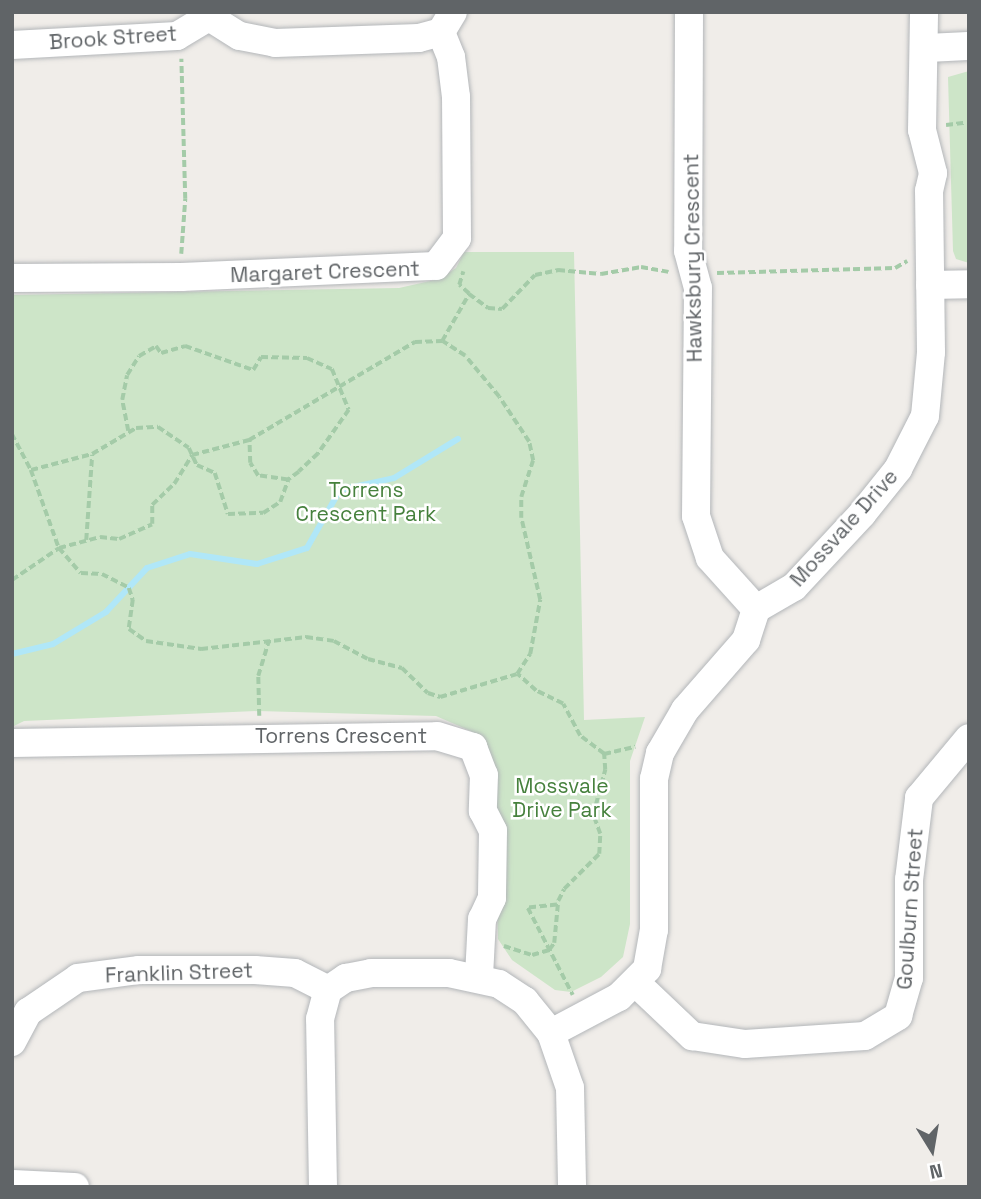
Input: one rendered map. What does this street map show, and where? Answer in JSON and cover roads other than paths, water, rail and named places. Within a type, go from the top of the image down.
[{"type":"street","name":"Hawksbury Crescent","points":[[689,12],[688,251],[698,288],[696,516],[710,558],[757,609]]},
{"type":"street","name":"Mossvale Drive","points":[[757,609],[794,587],[898,469],[925,416],[931,352],[933,173],[922,130],[926,48],[924,12]]},
{"type":"street","name":"Brook Street","points":[[12,45],[177,36],[210,15],[240,36],[275,43],[419,38],[447,22]]},
{"type":"street","name":"Margaret Crescent","points":[[12,278],[181,277],[419,269],[436,266],[452,251],[457,238],[456,97],[447,22]]},
{"type":"street","points":[[926,48],[969,46]]},
{"type":"street","points":[[930,285],[969,284]]},
{"type":"street","points":[[551,1032],[619,997],[647,969],[652,948],[654,779],[660,753],[685,710],[746,640],[757,609]]},
{"type":"street","name":"Torrens Crescent","points":[[12,743],[264,736],[436,736],[473,747],[484,775],[483,811],[493,831],[492,898],[482,919],[479,977]]},
{"type":"street","name":"Goulburn Street","points":[[635,982],[692,1036],[745,1044],[865,1036],[898,1016],[909,978],[909,880],[919,798],[969,738]]},
{"type":"street","name":"Franklin Street","points":[[12,1042],[28,1012],[78,978],[139,970],[255,970],[295,973],[328,990]]},
{"type":"street","points":[[323,1187],[320,1019],[328,990],[346,978],[372,973],[479,977],[525,1001],[551,1032],[570,1088],[572,1187]]},
{"type":"street","points":[[12,1183],[75,1187]]},
{"type":"waterway","points":[[12,654],[53,644],[106,612],[147,568],[190,554],[257,564],[307,548],[340,490],[394,478],[458,439]]},
{"type":"park label","name":"Torrens Crescent Park","points":[[366,502]]},
{"type":"park label","name":"Mossvale Drive Park","points":[[562,798]]}]
